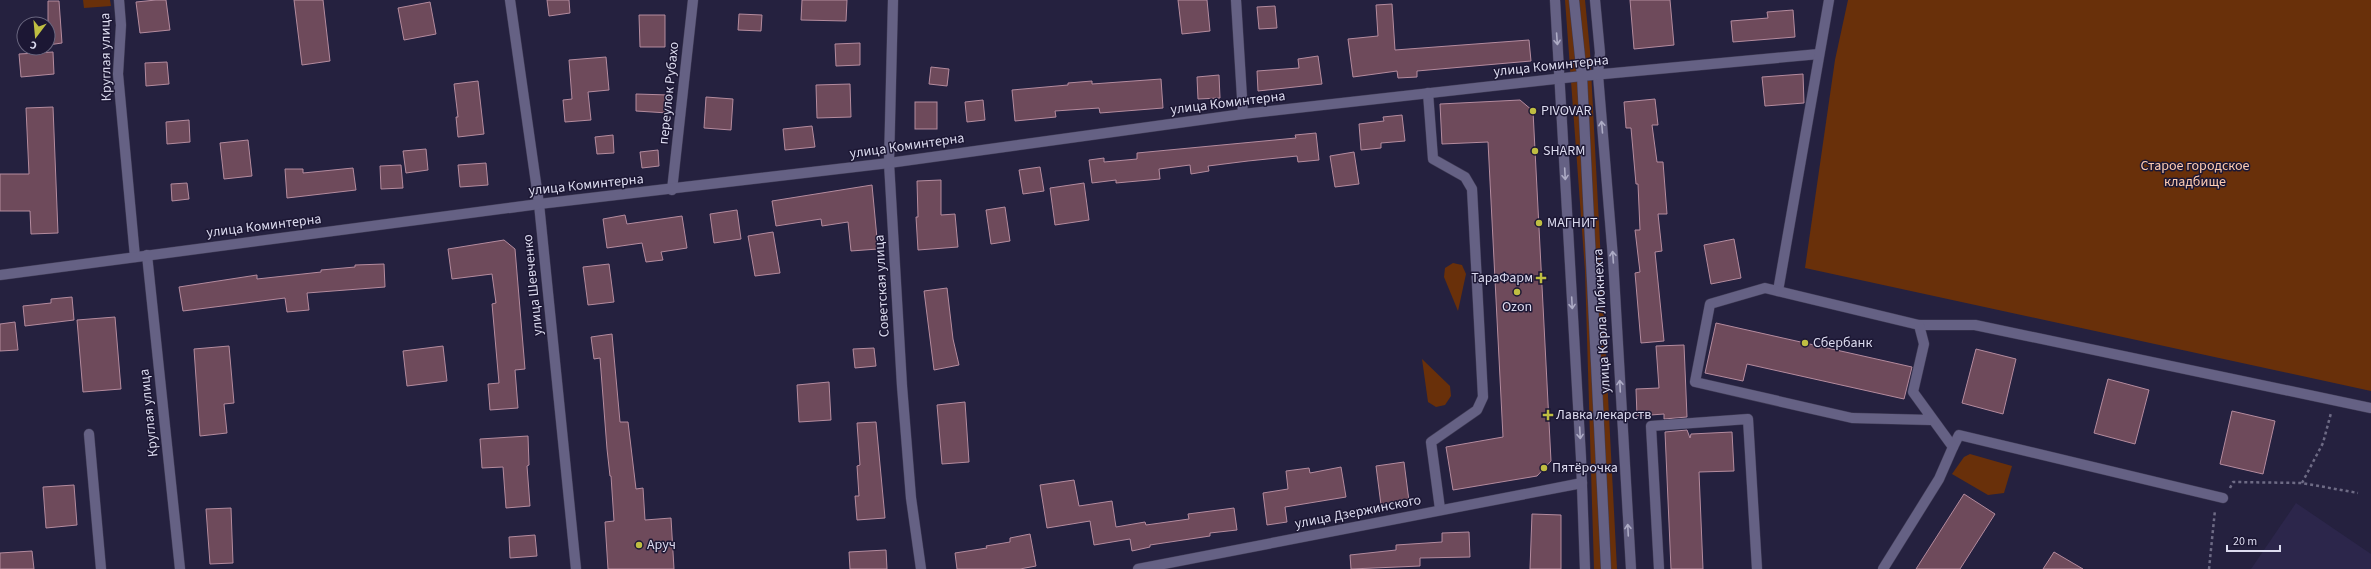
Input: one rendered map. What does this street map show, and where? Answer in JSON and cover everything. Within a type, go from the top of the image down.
[{"type":"street","name":"Круглая улица","points":[[119,0],[121,25],[118,74],[135,257]]},
{"type":"street","name":"улица Шевченко","points":[[510,0],[539,204],[576,569]]},
{"type":"street","name":"переулок Рубахо","points":[[672,190],[693,0]]},
{"type":"street","name":"Советская улица","points":[[893,0],[889,163],[902,386],[911,498],[921,569]]},
{"type":"street","points":[[1236,0],[1243,114]]},
{"type":"street","name":"улица Карла Либкнехта","points":[[1555,0],[1582,483],[1585,569]]},
{"type":"street","name":"улица Карла Либкнехта","points":[[1574,0],[1582,76],[1606,569]]},
{"type":"street","name":"улица Карла Либкнехта","points":[[1595,0],[1600,52],[1598,75],[1613,258],[1631,569]]},
{"type":"street","points":[[1778,291],[1829,0]]},
{"type":"street","name":"улица Коминтерна","points":[[0,275],[539,204],[672,190],[889,163],[1243,114],[1582,76],[1819,54]]},
{"type":"street","points":[[1428,93],[1433,159],[1466,177],[1472,189],[1483,397],[1478,410],[1431,442],[1440,510]]},
{"type":"street","name":"Круглая улица","points":[[147,255],[180,569]]},
{"type":"street","points":[[1932,420],[1852,418],[1696,382],[1710,304],[1765,288],[1918,325],[1975,325],[2371,408]]},
{"type":"street","points":[[1918,325],[1924,344],[1913,392],[1953,447]]},
{"type":"street","points":[[1659,569],[1651,426],[1748,419],[1757,569]]},
{"type":"street","points":[[89,434],[101,569]]},
{"type":"street","points":[[1883,569],[1939,479],[1959,436],[2223,498]]},
{"type":"street","name":"улица Дзержинского","points":[[1138,569],[1582,483]]},
{"type":"path","points":[[2302,483],[2323,442],[2334,400]]},
{"type":"path","points":[[2209,569],[2214,511],[2233,482],[2302,483],[2358,493]]},
{"type":"shaded area","points":[[2296,503],[2371,554],[2371,569],[2251,569]]},
{"type":"green space","points":[[83,0],[110,0],[111,6],[84,8]]},
{"type":"green space","points":[[1565,0],[1585,0],[1590,51],[1617,569],[1594,569],[1585,271]]},
{"type":"green space","name":"Старое городское кладбище","points":[[1848,0],[2371,0],[2371,391],[1805,268],[1835,60]]},
{"type":"green space","points":[[1453,263],[1462,265],[1466,274],[1458,311],[1444,277],[1445,268]]},
{"type":"green space","points":[[1422,359],[1450,386],[1451,396],[1445,405],[1436,407],[1428,402]]},
{"type":"green space","points":[[1970,454],[2012,466],[2004,493],[1988,495],[1952,474],[1964,457]]},
{"type":"building","points":[[166,0],[170,30],[140,33],[136,2]]},
{"type":"building","points":[[294,0],[323,0],[330,61],[302,65]]},
{"type":"building","points":[[547,0],[569,0],[570,13],[549,16]]},
{"type":"building","points":[[802,0],[847,0],[846,21],[801,20]]},
{"type":"building","points":[[1178,0],[1207,0],[1210,31],[1182,34]]},
{"type":"building","points":[[1630,0],[1670,0],[1674,45],[1634,49]]},
{"type":"building","points":[[48,1],[59,1],[62,43],[56,44],[56,16],[48,16]]},
{"type":"building","points":[[430,2],[436,34],[404,40],[398,8]]},
{"type":"building","points":[[1392,4],[1395,50],[1529,40],[1531,61],[1417,71],[1417,77],[1398,78],[1397,71],[1353,77],[1348,39],[1378,36],[1376,5]]},
{"type":"building","points":[[1275,6],[1277,28],[1259,29],[1257,7]]},
{"type":"building","points":[[1793,10],[1795,37],[1733,42],[1731,21],[1768,18],[1767,12]]},
{"type":"building","points":[[739,14],[762,15],[761,31],[738,30]]},
{"type":"building","points":[[639,15],[665,15],[665,47],[640,47]]},
{"type":"building","points":[[860,43],[860,65],[836,66],[835,44]]},
{"type":"building","points":[[19,56],[53,56],[54,74],[21,77]]},
{"type":"building","points":[[1318,56],[1322,84],[1258,91],[1257,71],[1299,68],[1298,59]]},
{"type":"building","points":[[606,57],[609,90],[588,92],[591,120],[565,122],[563,100],[572,99],[569,60]]},
{"type":"building","points":[[167,62],[169,84],[146,86],[145,63]]},
{"type":"building","points":[[931,67],[949,69],[947,86],[929,84]]},
{"type":"building","points":[[1803,74],[1804,103],[1765,106],[1762,77]]},
{"type":"building","points":[[1219,75],[1220,98],[1198,99],[1197,77]]},
{"type":"building","points":[[1161,79],[1163,108],[1100,113],[1099,108],[1055,111],[1056,117],[1015,121],[1012,90],[1068,85],[1068,83],[1092,81],[1092,84]]},
{"type":"building","points":[[478,81],[484,134],[458,137],[456,117],[458,117],[454,84]]},
{"type":"building","points":[[850,84],[851,117],[817,118],[816,85]]},
{"type":"building","points":[[636,94],[669,95],[668,113],[636,111]]},
{"type":"building","points":[[706,97],[733,99],[731,130],[704,128]]},
{"type":"building","points":[[1655,99],[1658,125],[1652,125],[1657,162],[1663,162],[1667,214],[1658,214],[1662,251],[1655,252],[1664,341],[1641,343],[1635,273],[1640,272],[1635,230],[1640,230],[1638,184],[1636,184],[1631,128],[1626,128],[1624,102]]},
{"type":"building","points":[[983,100],[985,120],[967,122],[965,102]]},
{"type":"building","points":[[1520,100],[1533,111],[1551,461],[1537,476],[1453,490],[1446,447],[1503,437],[1488,142],[1442,144],[1440,104]]},
{"type":"building","points":[[915,102],[937,102],[937,129],[915,129]]},
{"type":"building","points":[[53,107],[58,233],[31,234],[30,211],[0,211],[0,174],[29,174],[26,108]]},
{"type":"building","points":[[1402,115],[1405,141],[1381,143],[1381,148],[1361,150],[1359,124],[1384,121],[1383,117]]},
{"type":"building","points":[[189,120],[190,142],[167,144],[166,122]]},
{"type":"building","points":[[812,126],[815,147],[785,150],[783,129]]},
{"type":"building","points":[[1316,133],[1319,160],[1298,162],[1297,156],[1248,161],[1208,166],[1209,171],[1191,174],[1190,165],[1159,169],[1160,179],[1116,183],[1116,180],[1092,183],[1089,160],[1104,158],[1104,162],[1137,159],[1137,153],[1296,138],[1295,135]]},
{"type":"building","points":[[613,135],[614,153],[597,154],[595,137]]},
{"type":"building","points":[[248,140],[252,176],[224,179],[220,143]]},
{"type":"building","points":[[426,149],[428,170],[406,173],[403,151]]},
{"type":"building","points":[[658,150],[659,166],[642,168],[640,152]]},
{"type":"building","points":[[1354,152],[1359,184],[1335,187],[1330,156]]},
{"type":"building","points":[[486,163],[488,185],[460,187],[458,165]]},
{"type":"building","points":[[401,165],[403,188],[381,189],[380,166]]},
{"type":"building","points":[[1040,167],[1044,191],[1023,194],[1019,170]]},
{"type":"building","points":[[353,168],[356,190],[287,198],[285,169],[303,169],[303,173]]},
{"type":"building","points":[[941,180],[941,215],[955,214],[958,247],[918,250],[916,217],[918,217],[917,181]]},
{"type":"building","points":[[187,183],[189,199],[172,201],[171,184]]},
{"type":"building","points":[[1084,183],[1089,220],[1055,225],[1050,188]]},
{"type":"building","points":[[872,185],[878,249],[851,251],[848,222],[822,226],[821,219],[776,226],[772,201]]},
{"type":"building","points":[[1005,207],[1010,241],[991,244],[986,210]]},
{"type":"building","points":[[737,210],[741,239],[714,243],[710,214]]},
{"type":"building","points":[[625,215],[627,224],[682,216],[687,248],[661,252],[663,260],[646,262],[642,243],[607,248],[603,219]]},
{"type":"building","points":[[773,232],[780,273],[755,276],[748,236]]},
{"type":"building","points":[[1734,239],[1741,278],[1711,284],[1704,245]]},
{"type":"building","points":[[504,240],[515,249],[525,369],[515,370],[518,408],[490,410],[488,384],[499,383],[492,304],[496,303],[492,274],[452,279],[448,249]]},
{"type":"building","points":[[384,264],[385,287],[307,293],[309,310],[287,312],[285,298],[183,311],[179,287],[257,275],[257,279],[321,272],[321,270],[355,267],[355,265]]},
{"type":"building","points":[[609,264],[614,302],[588,305],[583,267]]},
{"type":"building","points":[[947,288],[953,339],[959,365],[934,370],[924,291]]},
{"type":"building","points":[[72,297],[74,320],[25,326],[23,306],[51,303],[51,299]]},
{"type":"building","points":[[115,317],[121,389],[83,392],[77,320]]},
{"type":"building","points":[[15,322],[18,350],[0,351],[0,324]]},
{"type":"building","points":[[1716,323],[1912,367],[1904,399],[1747,364],[1743,381],[1705,373]]},
{"type":"building","points":[[612,334],[620,422],[628,422],[636,489],[643,488],[645,520],[671,518],[674,569],[608,569],[605,522],[614,521],[611,476],[607,449],[600,358],[594,359],[591,337]]},
{"type":"building","points":[[1684,345],[1687,417],[1664,419],[1664,414],[1637,416],[1636,389],[1659,388],[1656,346]]},
{"type":"building","points":[[229,346],[234,403],[224,404],[227,433],[200,436],[194,349]]},
{"type":"building","points":[[443,346],[447,381],[407,386],[403,351]]},
{"type":"building","points":[[874,348],[876,366],[855,368],[853,349]]},
{"type":"building","points":[[1976,349],[2016,359],[2003,414],[1962,403]]},
{"type":"building","points":[[2108,379],[2149,390],[2135,444],[2094,433]]},
{"type":"building","points":[[829,382],[831,420],[799,422],[797,385]]},
{"type":"building","points":[[965,402],[969,462],[942,464],[937,405]]},
{"type":"building","points":[[2232,411],[2275,421],[2263,474],[2220,464]]},
{"type":"building","points":[[876,422],[885,518],[857,520],[855,496],[859,496],[857,466],[860,465],[857,423]]},
{"type":"building","points":[[1687,430],[1690,438],[1691,434],[1732,432],[1734,471],[1699,472],[1703,569],[1671,569],[1665,432]]},
{"type":"building","points":[[528,436],[529,465],[527,466],[530,506],[506,508],[503,467],[482,468],[480,439]]},
{"type":"building","points":[[1404,462],[1409,501],[1381,505],[1376,466]]},
{"type":"building","points":[[1341,467],[1346,497],[1285,507],[1287,522],[1267,525],[1263,493],[1288,489],[1286,471],[1309,468],[1310,473]]},
{"type":"building","points":[[1074,480],[1079,506],[1112,501],[1116,527],[1145,522],[1146,525],[1189,519],[1188,514],[1234,508],[1237,530],[1210,533],[1210,536],[1150,545],[1150,547],[1132,551],[1130,539],[1094,545],[1090,521],[1047,528],[1040,485]]},
{"type":"building","points":[[74,485],[77,525],[46,528],[43,487]]},
{"type":"building","points":[[1964,494],[1995,514],[1960,569],[1916,569]]},
{"type":"building","points":[[231,508],[233,563],[210,564],[206,509]]},
{"type":"building","points":[[1532,514],[1561,515],[1561,569],[1530,569]]},
{"type":"building","points":[[1469,532],[1470,557],[1420,558],[1420,566],[1351,569],[1350,555],[1396,550],[1396,545],[1442,542],[1442,533]]},
{"type":"building","points":[[1030,534],[1036,566],[1020,569],[957,569],[955,553],[987,548],[986,546],[1010,542],[1010,538]]},
{"type":"building","points":[[535,535],[537,556],[510,558],[509,537]]},
{"type":"building","points":[[886,550],[887,569],[850,569],[849,552]]},
{"type":"building","points":[[32,551],[34,569],[0,569],[0,553]]},
{"type":"building","points":[[2054,552],[2083,569],[2043,569]]},
{"type":"place","name":"PIVOVAR","points":[[1533,111]]},
{"type":"place","name":"SHARM","points":[[1535,151]]},
{"type":"place","name":"МАГНИТ","points":[[1539,223]]},
{"type":"place","name":"ТараФарм","points":[[1541,278]]},
{"type":"place","name":"Ozon","points":[[1517,292]]},
{"type":"place","name":"Сбербанк","points":[[1805,343]]},
{"type":"place","name":"Лавка лекарств","points":[[1548,415]]},
{"type":"place","name":"Пятёрочка","points":[[1544,468]]},
{"type":"place","name":"Аруч","points":[[639,545]]}]
